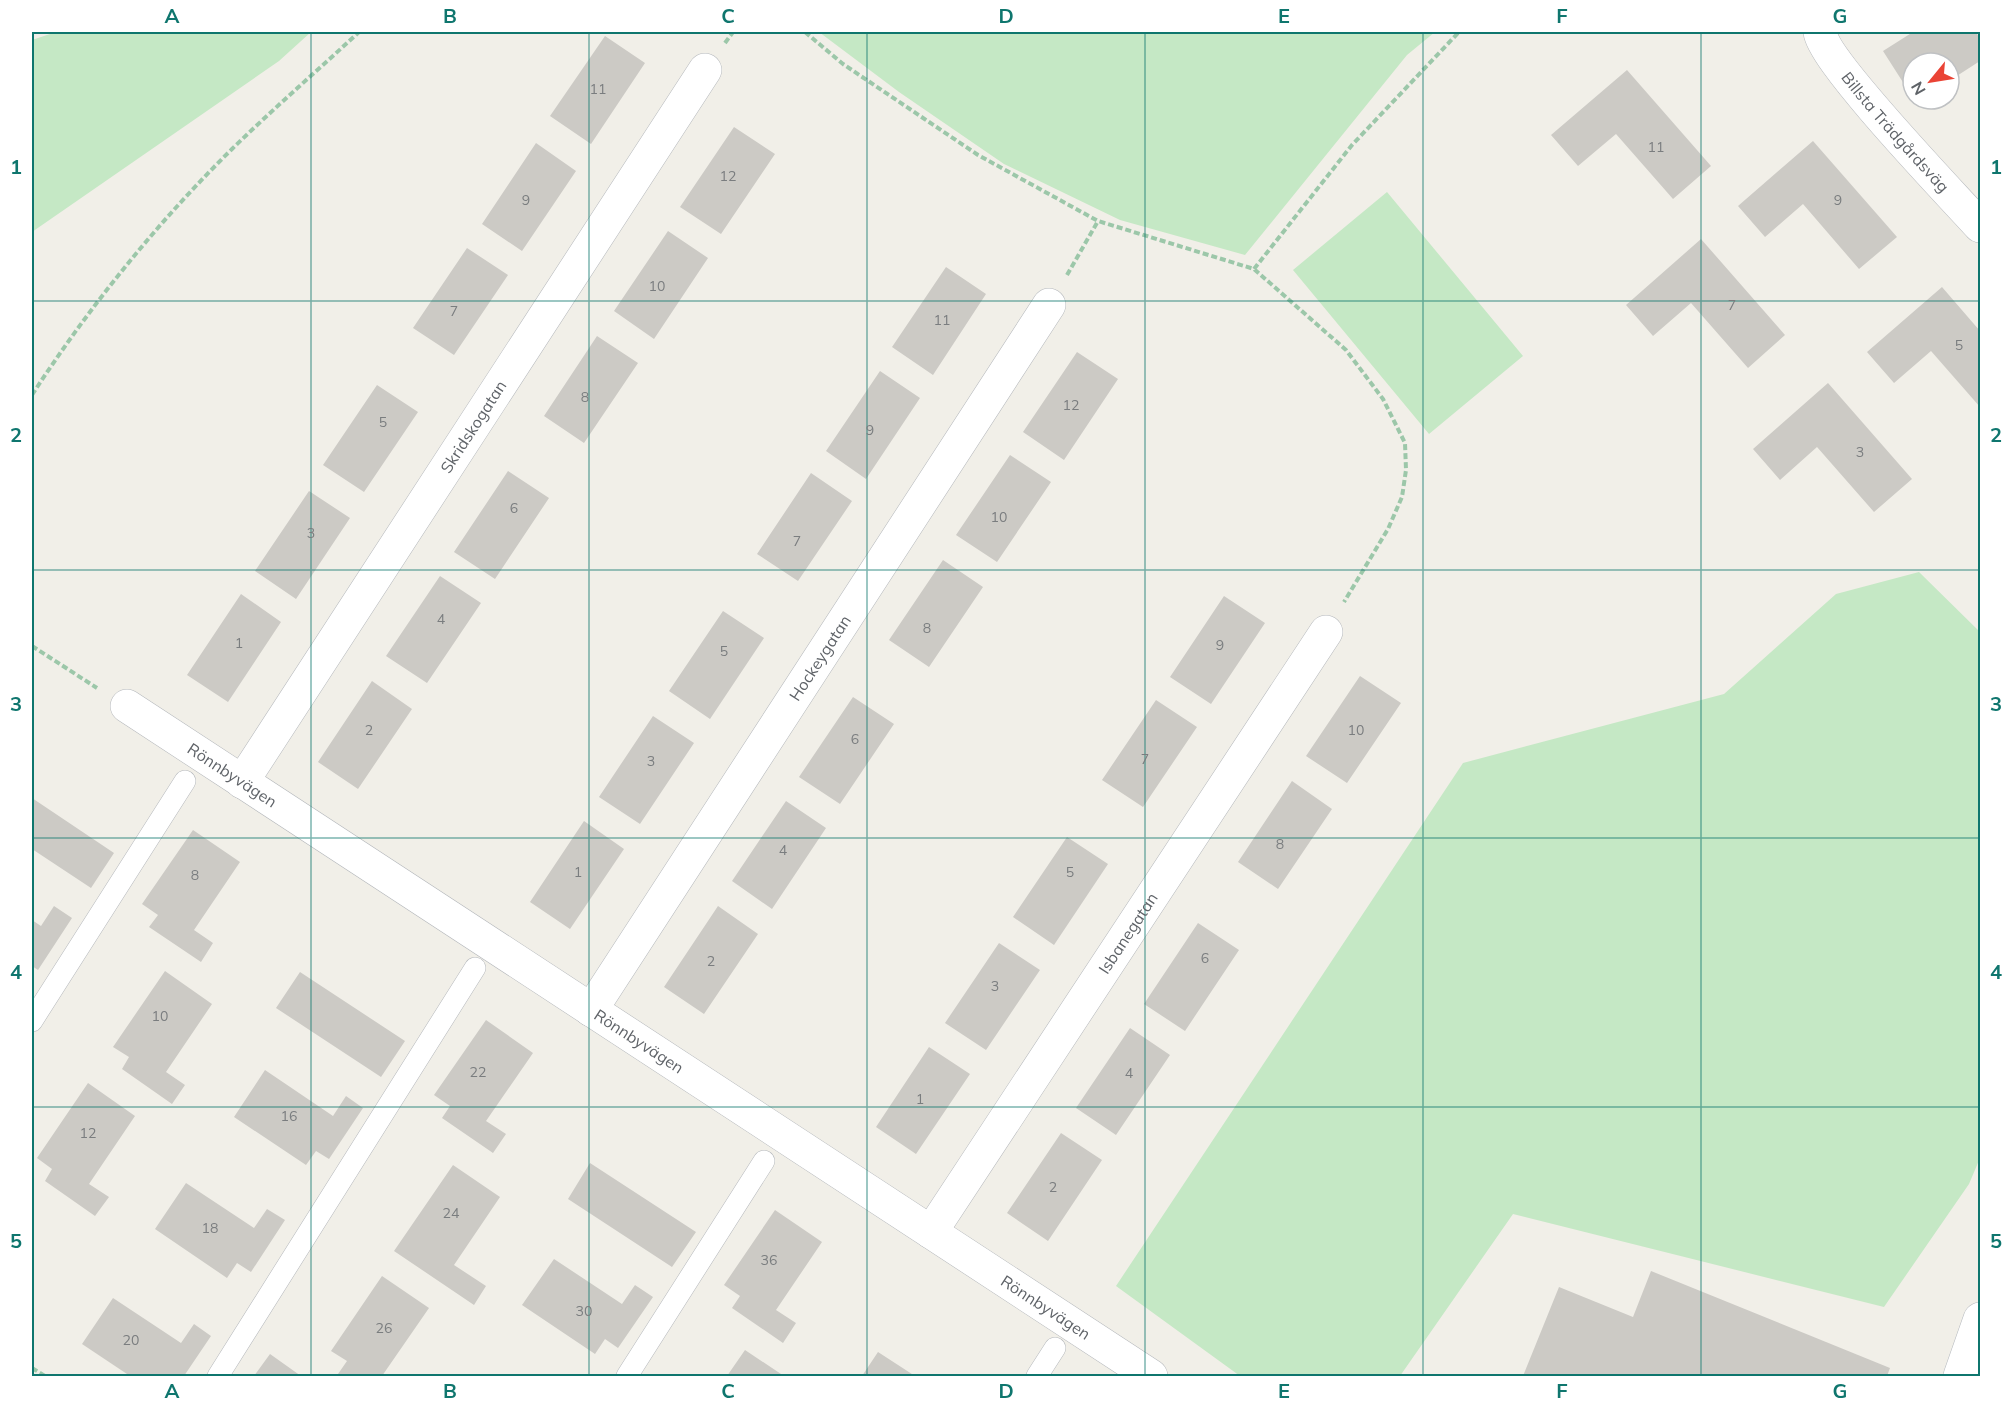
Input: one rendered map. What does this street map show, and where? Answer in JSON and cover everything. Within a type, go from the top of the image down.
[{"type":"street","name":"Billsta Trädgårdsväg","points":[[1820,32],[1822,41],[1843,71],[1980,226]]},
{"type":"street","name":"Skridskogatan","points":[[242,782],[705,70]]},
{"type":"street","name":"Hockeygatan","points":[[591,1010],[1049,305]]},
{"type":"street","name":"Isbanegatan","points":[[931,1232],[1326,632]]},
{"type":"street","name":"Rönnbyvägen","points":[[127,706],[1152,1377]]},
{"type":"street","points":[[1960,1377],[1980,1319]]},
{"type":"lane","points":[[32,1021],[185,781]]},
{"type":"lane","points":[[218,1377],[475,968]]},
{"type":"lane","points":[[627,1377],[764,1161]]},
{"type":"lane","points":[[1037,1377],[1055,1348]]},
{"type":"path","points":[[32,395],[100,298],[175,209],[232,149],[359,32]]},
{"type":"path","points":[[805,32],[843,64],[969,149],[1098,221],[1254,269],[1346,350],[1383,399],[1406,443],[1406,470],[1402,497],[1388,529],[1326,632]]},
{"type":"path","points":[[1254,269],[1352,145],[1460,32]]},
{"type":"path","points":[[1049,305],[1098,221]]},
{"type":"path","points":[[32,646],[127,706]]},
{"type":"path","points":[[32,1368],[45,1377]]},
{"type":"green space","points":[[56,32],[311,32],[279,61],[32,232],[32,40]]},
{"type":"green space","points":[[819,32],[1435,32],[1407,55],[1245,255],[1120,220],[1004,164],[899,92]]},
{"type":"green space","points":[[1387,192],[1523,356],[1429,434],[1293,270]]},
{"type":"green space","points":[[1919,572],[1980,632],[1980,1158],[1969,1184],[1884,1307],[1513,1214],[1400,1376],[1240,1376],[1116,1286],[1463,763],[1724,694],[1836,594]]},
{"type":"building","points":[[1913,32],[1976,32],[1980,39],[1980,61],[1961,73],[1961,51],[1901,51],[1901,79],[1883,51]]},
{"type":"building","points":[[605,36],[645,63],[591,144],[550,116]]},
{"type":"building","points":[[1627,70],[1711,166],[1673,199],[1616,134],[1578,166],[1551,135]]},
{"type":"building","points":[[734,127],[775,154],[721,234],[680,207]]},
{"type":"building","points":[[1813,141],[1897,237],[1859,269],[1803,204],[1765,237],[1738,206]]},
{"type":"building","points":[[536,143],[576,171],[522,251],[482,224]]},
{"type":"building","points":[[668,231],[708,258],[654,339],[614,311]]},
{"type":"building","points":[[1701,239],[1785,335],[1748,368],[1691,303],[1653,336],[1626,305]]},
{"type":"building","points":[[467,248],[508,275],[454,355],[413,328]]},
{"type":"building","points":[[946,267],[986,294],[933,375],[892,347]]},
{"type":"building","points":[[1942,287],[1980,331],[1980,407],[1931,351],[1894,383],[1867,352]]},
{"type":"building","points":[[597,336],[638,363],[584,443],[544,416]]},
{"type":"building","points":[[1077,352],[1118,379],[1064,460],[1023,432]]},
{"type":"building","points":[[880,371],[920,398],[866,479],[826,451]]},
{"type":"building","points":[[1828,383],[1912,479],[1874,512],[1817,447],[1780,480],[1753,449]]},
{"type":"building","points":[[377,385],[418,412],[364,492],[323,465]]},
{"type":"building","points":[[1010,455],[1051,482],[997,562],[956,535]]},
{"type":"building","points":[[508,471],[549,498],[495,579],[454,552]]},
{"type":"building","points":[[811,473],[852,501],[798,581],[757,554]]},
{"type":"building","points":[[309,491],[350,518],[296,599],[255,571]]},
{"type":"building","points":[[943,560],[983,587],[929,667],[889,640]]},
{"type":"building","points":[[440,576],[481,603],[427,683],[386,656]]},
{"type":"building","points":[[241,594],[281,622],[228,702],[187,675]]},
{"type":"building","points":[[1224,596],[1265,623],[1211,704],[1170,677]]},
{"type":"building","points":[[723,611],[764,638],[710,719],[669,691]]},
{"type":"building","points":[[1360,676],[1401,703],[1347,783],[1306,756]]},
{"type":"building","points":[[372,681],[412,709],[358,789],[318,762]]},
{"type":"building","points":[[853,697],[894,724],[840,804],[799,777]]},
{"type":"building","points":[[1156,700],[1197,727],[1143,807],[1102,780]]},
{"type":"building","points":[[653,716],[694,743],[640,824],[599,797]]},
{"type":"building","points":[[1292,781],[1332,809],[1278,889],[1238,862]]},
{"type":"building","points":[[32,798],[114,853],[91,888],[32,849]]},
{"type":"building","points":[[786,801],[826,828],[772,909],[732,881]]},
{"type":"building","points":[[584,821],[624,849],[570,929],[530,902]]},
{"type":"building","points":[[193,830],[240,862],[194,930],[213,943],[201,962],[149,927],[158,915],[142,904]]},
{"type":"building","points":[[1067,837],[1108,864],[1054,945],[1013,917]]},
{"type":"building","points":[[54,906],[72,918],[38,970],[32,966],[32,920],[41,926]]},
{"type":"building","points":[[718,906],[758,934],[704,1014],[664,987]]},
{"type":"building","points":[[1198,923],[1239,950],[1185,1031],[1144,1004]]},
{"type":"building","points":[[999,943],[1040,970],[986,1050],[945,1023]]},
{"type":"building","points":[[165,971],[212,1004],[166,1072],[185,1085],[172,1104],[122,1069],[129,1057],[113,1047]]},
{"type":"building","points":[[300,972],[405,1041],[381,1077],[276,1008]]},
{"type":"building","points":[[486,1020],[533,1053],[486,1121],[506,1134],[493,1153],[442,1118],[450,1106],[434,1095]]},
{"type":"building","points":[[1130,1028],[1170,1055],[1116,1135],[1076,1108]]},
{"type":"building","points":[[929,1047],[970,1074],[916,1154],[876,1127]]},
{"type":"building","points":[[265,1070],[333,1116],[346,1096],[363,1108],[329,1159],[316,1151],[306,1165],[234,1117]]},
{"type":"building","points":[[88,1083],[135,1116],[89,1184],[109,1197],[95,1216],[45,1181],[52,1169],[37,1158]]},
{"type":"building","points":[[1061,1133],[1102,1160],[1048,1241],[1007,1213]]},
{"type":"building","points":[[590,1163],[696,1232],[672,1267],[568,1199]]},
{"type":"building","points":[[453,1165],[500,1197],[454,1265],[486,1286],[474,1305],[394,1251]]},
{"type":"building","points":[[186,1183],[254,1228],[267,1209],[285,1220],[251,1272],[237,1263],[227,1278],[155,1229]]},
{"type":"building","points":[[775,1210],[822,1242],[776,1310],[796,1323],[783,1343],[732,1308],[740,1296],[724,1285]]},
{"type":"building","points":[[554,1259],[622,1304],[635,1285],[653,1297],[618,1348],[605,1339],[595,1354],[522,1305]]},
{"type":"building","points":[[1651,1271],[1890,1368],[1887,1376],[1523,1376],[1559,1287],[1633,1317]]},
{"type":"building","points":[[382,1276],[429,1308],[382,1376],[338,1374],[347,1361],[331,1351]]},
{"type":"building","points":[[113,1298],[181,1343],[194,1324],[211,1336],[184,1376],[130,1376],[82,1344]]},
{"type":"building","points":[[745,1350],[784,1376],[727,1376]]},
{"type":"building","points":[[878,1352],[915,1376],[862,1376]]},
{"type":"building","points":[[270,1354],[301,1376],[254,1376]]}]
